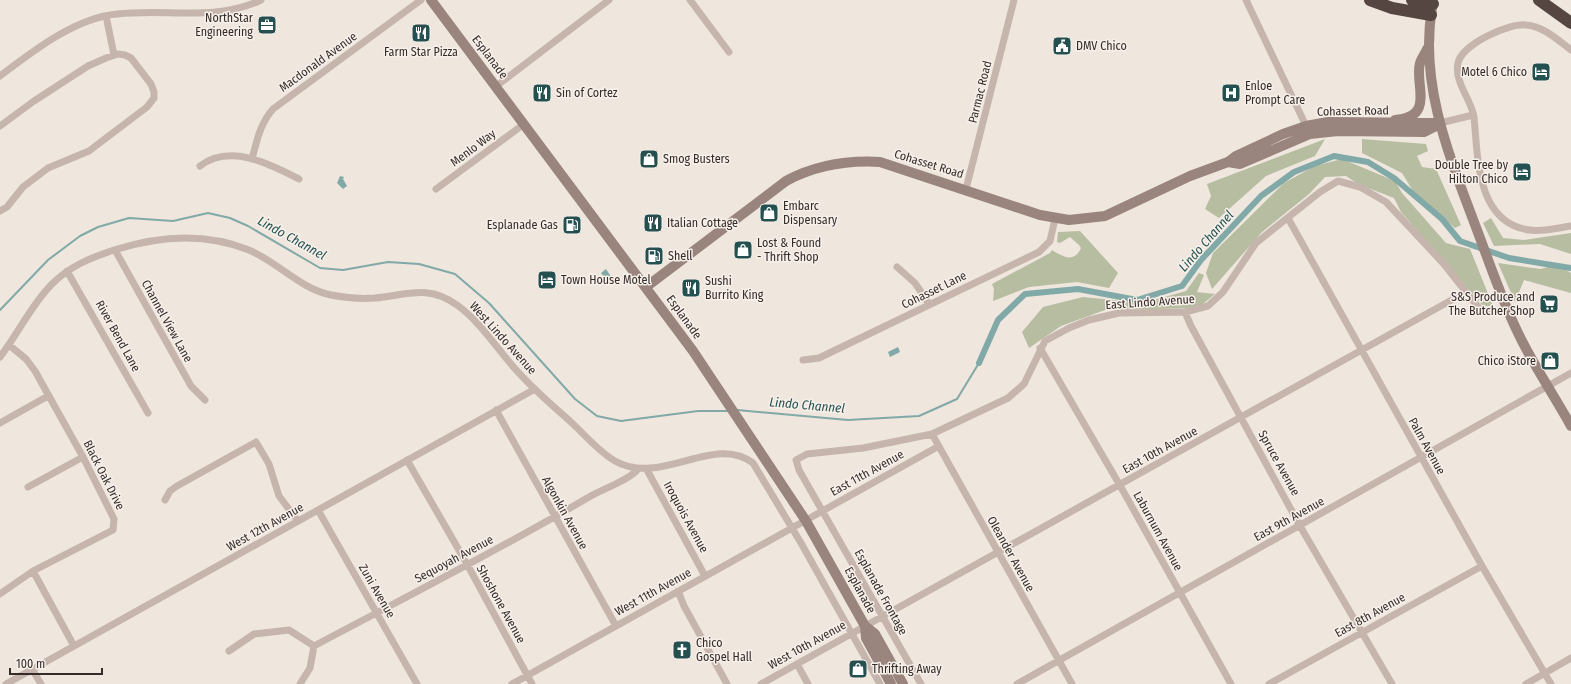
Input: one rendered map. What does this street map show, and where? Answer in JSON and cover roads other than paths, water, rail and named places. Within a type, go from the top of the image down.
[{"type":"highway","points":[[1370,0],[1392,8],[1433,6]]},
{"type":"highway","points":[[1412,0],[1433,6]]},
{"type":"highway","points":[[1539,0],[1571,23]]},
{"type":"main road","name":"Esplanade","points":[[431,0],[646,287],[758,446],[806,521],[865,626],[875,634],[903,684]]},
{"type":"main road","points":[[1433,6],[1428,48],[1432,89],[1440,123],[1478,234],[1506,309],[1525,347],[1571,426]]},
{"type":"main road","points":[[1373,123],[1404,119],[1415,112],[1421,99],[1420,64],[1428,48]]},
{"type":"main road","name":"Cohasset Road","points":[[646,287],[786,181],[820,166],[847,162],[880,162],[1055,219],[1081,220],[1105,216],[1190,176],[1228,162],[1236,156],[1283,134],[1308,130],[1328,122],[1440,123]]},
{"type":"main road","name":"Cohasset Road","points":[[1308,130],[1338,132],[1424,132],[1440,123]]},
{"type":"main road","name":"Esplanade","points":[[865,626],[866,638],[891,684]]},
{"type":"street","points":[[0,76],[64,33],[86,21],[125,13],[222,12],[261,0]]},
{"type":"street","name":"Macdonald Avenue","points":[[252,159],[259,131],[273,109],[421,0]]},
{"type":"street","points":[[690,0],[729,52]]},
{"type":"street","name":"Parmac Road","points":[[966,189],[1014,0]]},
{"type":"street","points":[[1246,0],[1308,130]]},
{"type":"street","points":[[496,87],[605,1]]},
{"type":"street","points":[[106,16],[114,55]]},
{"type":"street","points":[[1571,50],[1550,34],[1527,25],[1505,28],[1471,45],[1458,61],[1457,73],[1473,115],[1479,171],[1490,202],[1500,215],[1514,226],[1530,231],[1571,226]]},
{"type":"street","points":[[0,126],[34,100],[84,68],[99,60],[114,55],[125,55],[133,61],[153,88],[154,95],[152,101],[89,151],[48,168],[23,187],[7,207],[0,211]]},
{"type":"street","points":[[1440,123],[1473,115]]},
{"type":"street","name":"Menlo Way","points":[[436,189],[524,124]]},
{"type":"street","points":[[200,166],[209,160],[219,157],[252,159],[276,167],[299,179]]},
{"type":"street","name":"East Lindo Avenue","points":[[807,454],[863,448],[932,434],[1008,398],[1024,384],[1040,348],[1045,341],[1069,328],[1107,315],[1185,312],[1202,309],[1214,302],[1223,292],[1256,243],[1334,182],[1344,181],[1360,187],[1389,205],[1443,263],[1478,307],[1487,312],[1497,312],[1506,309]]},
{"type":"street","name":"Palm Avenue","points":[[1288,218],[1421,458],[1551,684]]},
{"type":"street","name":"Cohasset Lane","points":[[803,360],[819,358],[1039,252],[1050,241],[1055,219]]},
{"type":"street","name":"West Lindo Avenue","points":[[0,357],[45,292],[67,271],[87,260],[144,241],[164,238],[197,238],[232,244],[257,254],[304,285],[330,295],[365,299],[414,292],[436,294],[451,301],[468,314],[535,389],[604,453],[621,464],[647,470],[712,455],[730,454],[744,458],[753,463],[760,472],[792,528]]},
{"type":"street","name":"Channel View Lane","points":[[115,250],[191,386],[205,400]]},
{"type":"street","points":[[897,267],[916,283],[929,304]]},
{"type":"street","name":"River Bend Lane","points":[[67,271],[148,413]]},
{"type":"street","name":"East 10th Avenue","points":[[865,626],[1466,292]]},
{"type":"street","name":"Spruce Avenue","points":[[1185,312],[1191,326],[1300,526],[1392,684]]},
{"type":"street","name":"Black Oak Drive","points":[[0,594],[33,571],[113,530],[114,519],[83,457],[32,367],[9,345]]},
{"type":"street","name":"Laburnum Avenue","points":[[1040,348],[1120,485],[1231,684]]},
{"type":"street","name":"East 9th Avenue","points":[[1017,684],[1571,373]]},
{"type":"street","name":"West 12th Avenue","points":[[6,684],[535,389]]},
{"type":"street","points":[[0,423],[48,396]]},
{"type":"street","name":"Algonkin Avenue","points":[[496,410],[616,626]]},
{"type":"street","name":"Oleander Avenue","points":[[932,434],[1072,684]]},
{"type":"street","points":[[166,500],[170,492],[177,486],[256,442],[269,464],[280,498],[298,521]]},
{"type":"street","name":"East 11th Avenue","points":[[806,521],[822,510],[938,446]]},
{"type":"street","name":"Esplanade Frontage","points":[[807,454],[796,460],[799,470],[920,684]]},
{"type":"street","points":[[28,488],[83,457]]},
{"type":"street","name":"Shoshone Avenue","points":[[407,460],[467,564],[532,684]]},
{"type":"street","name":"Sequoyah Avenue","points":[[314,646],[555,517],[605,488],[634,475],[638,469]]},
{"type":"street","name":"Iroquois Avenue","points":[[647,470],[705,576]]},
{"type":"street","name":"Zuni Avenue","points":[[318,510],[417,684]]},
{"type":"street","name":"West 11th Avenue","points":[[512,684],[806,521]]},
{"type":"street","points":[[792,528],[880,684]]},
{"type":"street","name":"East 8th Avenue","points":[[1269,684],[1482,566]]},
{"type":"street","points":[[33,571],[74,646]]},
{"type":"street","points":[[678,591],[684,606],[727,684]]},
{"type":"street","name":"West 10th Avenue","points":[[761,684],[865,626]]},
{"type":"street","points":[[229,651],[254,634],[289,630],[314,646],[310,668],[300,684]]},
{"type":"street","points":[[1526,684],[1571,658]]},
{"type":"street","points":[[797,664],[808,684]]},
{"type":"street","points":[[32,669],[41,684]]},
{"type":"water","points":[[340,176],[344,177],[343,179],[347,186],[343,189],[337,183]]},
{"type":"water","points":[[606,269],[612,278],[608,282],[601,273]]},
{"type":"water","points":[[898,347],[900,352],[890,357],[888,352]]},
{"type":"waterway","name":"Lindo Channel","points":[[979,363],[998,320],[1025,294],[1078,289],[1137,300],[1182,286],[1201,260],[1261,196],[1294,172],[1334,156],[1368,162],[1394,178],[1442,219],[1460,241],[1509,258],[1571,268]]},
{"type":"waterway","name":"Lindo Channel","points":[[0,310],[48,260],[80,236],[98,227],[129,218],[173,221],[208,213],[230,218],[248,226],[320,268],[343,270],[388,262],[419,264],[455,274],[489,303],[575,399],[597,416],[621,421],[698,411],[728,411]]},
{"type":"waterway","name":"Lindo Channel","points":[[737,410],[848,420],[919,416],[957,399],[979,363]]},
{"type":"place","name":"NorthStar Engineering","points":[[267,25]]},
{"type":"place","name":"Farm Star Pizza","points":[[421,33]]},
{"type":"place","name":"DMV Chico","points":[[1062,46]]},
{"type":"place","name":"Motel 6 Chico","points":[[1541,72]]},
{"type":"place","name":"Sin of Cortez","points":[[542,93]]},
{"type":"place","name":"Enloe Prompt Care","points":[[1231,93]]},
{"type":"place","name":"Smog Busters","points":[[649,159]]},
{"type":"place","name":"Double Tree by Hilton Chico","points":[[1522,172]]},
{"type":"place","name":"Embarc Dispensary","points":[[769,213]]},
{"type":"place","name":"Italian Cottage","points":[[653,223]]},
{"type":"place","name":"Esplanade Gas","points":[[572,225]]},
{"type":"place","name":"Lost & Found - Thrift Shop","points":[[743,250]]},
{"type":"place","name":"Shell","points":[[654,256]]},
{"type":"place","name":"Town House Motel","points":[[547,280]]},
{"type":"place","name":"Sushi Burrito King","points":[[691,288]]},
{"type":"place","name":"S&S Produce and The Butcher Shop","points":[[1549,304]]},
{"type":"place","name":"Chico iStore","points":[[1550,361]]},
{"type":"place","name":"Chico Gospel Hall","points":[[682,650]]},
{"type":"place","name":"Thrifting Away","points":[[858,669]]}]
